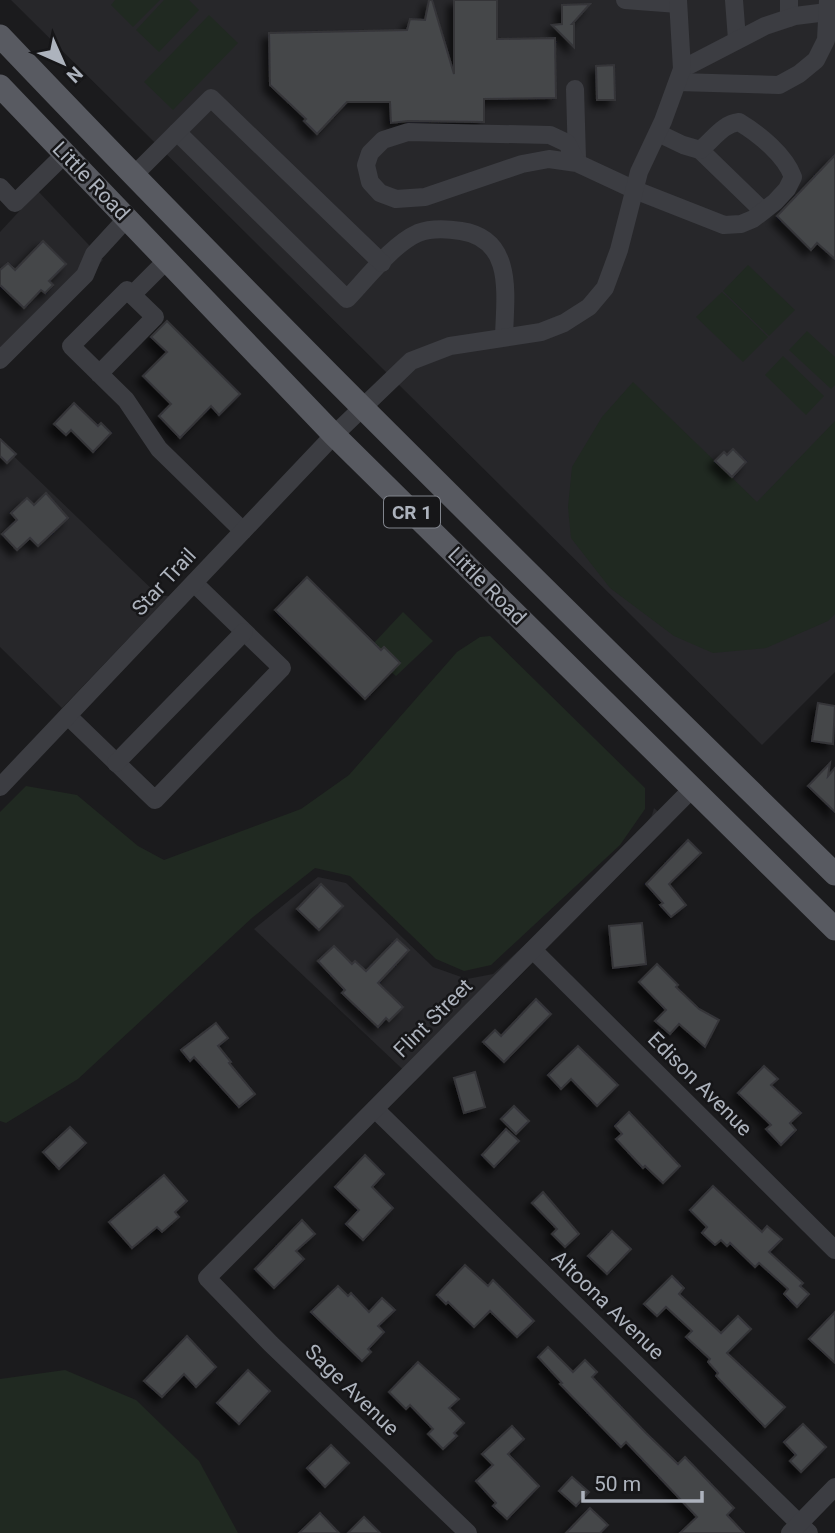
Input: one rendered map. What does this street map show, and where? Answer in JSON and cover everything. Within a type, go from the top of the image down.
[{"type":"main road","name":"Little Road","points":[[0,36],[362,409],[835,874]]},
{"type":"main road","name":"Little Road","points":[[0,86],[334,435],[835,929]]},
{"type":"street","points":[[625,0],[678,2],[680,75]]},
{"type":"street","points":[[734,0],[737,39]]},
{"type":"street","points":[[828,6],[827,40],[816,60],[799,75],[779,85],[680,75],[789,9],[828,6]]},
{"type":"street","name":"Star Trail","points":[[0,787],[334,435],[411,361],[450,346],[541,332],[564,323],[589,307],[605,288],[620,250],[639,172],[658,133],[680,75]]},
{"type":"street","points":[[575,89],[577,163]]},
{"type":"street","points":[[134,176],[211,98],[382,262]]},
{"type":"street","points":[[577,163],[567,143],[550,135],[408,132],[383,140],[370,153],[366,165],[370,182],[380,193],[396,199],[425,197],[522,164],[549,159],[577,163],[635,190],[724,225],[741,224],[753,219],[787,188],[793,177],[789,167],[760,138],[739,122],[731,123],[700,150]]},
{"type":"street","points":[[177,132],[347,299],[400,245],[419,232],[447,229],[470,232],[489,242],[502,262],[506,285],[504,337]]},
{"type":"street","points":[[658,133],[682,145],[700,150],[763,211]]},
{"type":"street","points":[[0,187],[15,203],[65,154]]},
{"type":"street","points":[[0,360],[85,275],[94,254],[127,218]]},
{"type":"street","points":[[132,295],[167,260]]},
{"type":"street","points":[[99,374],[155,317],[127,290],[71,346],[99,374],[126,400],[159,449],[243,531]]},
{"type":"street","points":[[68,716],[155,800],[282,668],[194,583]]},
{"type":"street","points":[[116,763],[244,632]]},
{"type":"street","name":"Flint Street","points":[[207,1278],[692,789]]},
{"type":"street","name":"Edison Avenue","points":[[533,950],[835,1250]]},
{"type":"street","name":"Altoona Avenue","points":[[375,1109],[800,1530]]},
{"type":"street","name":"Sage Avenue","points":[[207,1278],[271,1344],[468,1533]]},
{"type":"street","points":[[800,1530],[835,1487]]},
{"type":"shaded area","points":[[11,0],[835,0],[835,672],[762,745]]},
{"type":"shaded area","points":[[115,0],[160,0],[133,27],[111,5]]},
{"type":"shaded area","points":[[164,0],[189,0],[199,10],[159,52],[136,30]]},
{"type":"shaded area","points":[[209,15],[238,43],[173,110],[144,82]]},
{"type":"shaded area","points":[[38,191],[103,260],[0,366],[0,232]]},
{"type":"shaded area","points":[[748,265],[795,310],[769,336],[723,291]]},
{"type":"shaded area","points":[[722,292],[768,337],[743,362],[696,317]]},
{"type":"shaded area","points":[[807,331],[835,357],[835,385],[831,389],[789,350]]},
{"type":"shaded area","points":[[783,356],[824,396],[806,415],[765,375]]},
{"type":"shaded area","points":[[633,382],[757,502],[835,421],[835,614],[828,621],[766,648],[713,653],[674,636],[610,588],[571,538],[568,507],[572,467],[602,417]]},
{"type":"shaded area","points":[[0,443],[159,596],[169,596],[62,708],[0,647]]},
{"type":"shaded area","points":[[403,612],[433,641],[396,676],[391,672],[400,662],[384,647],[381,650],[374,643]]},
{"type":"shaded area","points":[[490,636],[645,788],[645,809],[620,845],[491,965],[464,971],[436,959],[350,876],[315,868],[253,917],[78,1079],[6,1123],[0,1121],[0,812],[26,786],[77,795],[138,846],[164,860],[301,809],[349,775],[457,652],[480,637]]},
{"type":"shaded area","points":[[654,808],[671,823],[415,1081],[254,929],[318,877],[346,883],[433,967],[467,979],[493,974],[626,852]]},
{"type":"shaded area","points":[[65,1370],[136,1400],[199,1461],[238,1533],[0,1533],[0,1379]]},
{"type":"building","points":[[429,0],[432,0],[454,74],[454,0],[497,0],[497,39],[555,38],[556,98],[484,99],[484,122],[391,123],[390,102],[347,102],[317,134],[304,121],[306,119],[270,85],[269,33],[407,30],[410,19],[425,20]]},
{"type":"building","points":[[590,4],[572,24],[574,47],[552,25],[562,24],[562,5]]},
{"type":"building","points":[[614,65],[615,100],[597,100],[596,66]]},
{"type":"building","points":[[835,155],[835,259],[817,243],[811,250],[777,216]]},
{"type":"building","points":[[43,241],[66,264],[49,281],[53,285],[45,293],[41,290],[24,308],[0,285],[0,270],[8,263],[15,270]]},
{"type":"building","points":[[167,321],[240,394],[219,415],[211,406],[180,438],[159,416],[171,404],[143,376],[167,352],[151,337]]},
{"type":"building","points":[[74,403],[98,426],[101,423],[111,433],[93,452],[71,430],[66,435],[54,424]]},
{"type":"building","points":[[0,439],[16,454],[7,463],[0,456]]},
{"type":"building","points":[[733,449],[746,462],[732,477],[715,461],[724,452],[727,455]]},
{"type":"building","points":[[46,493],[68,518],[38,546],[30,538],[17,550],[2,534],[17,520],[11,513],[27,498],[34,505]]},
{"type":"building","points":[[307,577],[381,650],[384,647],[400,663],[365,699],[275,610]]},
{"type":"building","points":[[818,703],[835,706],[833,744],[812,741]]},
{"type":"building","points":[[830,763],[828,776],[835,768],[835,812],[808,786]]},
{"type":"building","points":[[688,840],[701,853],[669,884],[686,905],[671,917],[646,884]]},
{"type":"building","points":[[321,884],[343,906],[319,930],[297,909]]},
{"type":"building","points":[[642,923],[646,964],[613,968],[609,926]]},
{"type":"building","points":[[397,939],[409,950],[378,983],[403,1007],[389,1021],[386,1018],[378,1027],[342,993],[345,990],[318,961],[334,946],[352,964],[355,961],[366,971]]},
{"type":"building","points":[[657,964],[699,1009],[719,1020],[705,1047],[679,1024],[670,1034],[655,1021],[666,1010],[639,982]]},
{"type":"building","points":[[536,999],[551,1014],[504,1062],[483,1042],[495,1030],[501,1036]]},
{"type":"building","points":[[216,1023],[228,1038],[218,1046],[255,1094],[239,1107],[194,1057],[190,1061],[181,1050]]},
{"type":"building","points":[[578,1046],[618,1085],[597,1106],[571,1079],[561,1089],[548,1075]]},
{"type":"building","points":[[764,1066],[778,1079],[771,1085],[801,1113],[790,1123],[796,1130],[781,1145],[766,1129],[771,1125],[738,1093]]},
{"type":"building","points":[[475,1072],[485,1107],[464,1113],[454,1078]]},
{"type":"building","points":[[514,1106],[529,1121],[516,1134],[501,1119]]},
{"type":"building","points":[[629,1112],[680,1166],[663,1183],[645,1166],[643,1168],[616,1139],[622,1134],[615,1126]]},
{"type":"building","points":[[70,1127],[86,1143],[59,1169],[43,1152]]},
{"type":"building","points":[[506,1129],[519,1141],[494,1167],[482,1155]]},
{"type":"building","points":[[365,1155],[384,1174],[372,1187],[393,1208],[363,1240],[346,1224],[359,1210],[335,1187]]},
{"type":"building","points":[[164,1175],[187,1201],[175,1212],[179,1217],[162,1232],[157,1227],[132,1248],[109,1222]]},
{"type":"building","points":[[713,1186],[762,1232],[767,1226],[782,1239],[769,1252],[803,1283],[800,1286],[809,1294],[797,1307],[784,1294],[788,1289],[759,1263],[755,1267],[730,1243],[727,1246],[721,1240],[715,1245],[702,1233],[707,1227],[690,1210]]},
{"type":"building","points":[[543,1192],[579,1234],[565,1247],[552,1234],[557,1229],[532,1203]]},
{"type":"building","points":[[302,1220],[315,1234],[296,1251],[304,1259],[274,1288],[255,1269]]},
{"type":"building","points":[[612,1231],[631,1249],[607,1274],[588,1256]]},
{"type":"building","points":[[465,1265],[488,1286],[493,1280],[534,1321],[517,1337],[490,1311],[474,1327],[437,1295]]},
{"type":"building","points":[[672,1276],[684,1288],[679,1294],[721,1333],[738,1316],[751,1329],[727,1353],[785,1407],[765,1427],[716,1376],[718,1373],[708,1362],[710,1359],[686,1337],[692,1331],[666,1307],[657,1316],[644,1304]]},
{"type":"building","points":[[338,1286],[348,1296],[351,1293],[369,1312],[382,1298],[395,1310],[378,1326],[384,1332],[368,1349],[371,1352],[362,1361],[311,1312]]},
{"type":"building","points":[[835,1312],[835,1363],[809,1339]]},
{"type":"building","points":[[187,1336],[216,1367],[196,1387],[184,1374],[162,1397],[144,1381]]},
{"type":"building","points":[[548,1347],[573,1372],[585,1360],[597,1372],[592,1377],[646,1433],[678,1464],[685,1457],[734,1508],[727,1515],[744,1533],[680,1533],[697,1517],[626,1442],[621,1447],[560,1384],[562,1383],[538,1357]]},
{"type":"building","points":[[418,1362],[459,1399],[449,1408],[464,1423],[454,1433],[457,1436],[443,1449],[428,1434],[433,1429],[410,1405],[406,1409],[389,1392]]},
{"type":"building","points":[[248,1370],[270,1391],[239,1424],[217,1403]]},
{"type":"building","points":[[803,1424],[826,1447],[801,1472],[790,1461],[796,1455],[784,1442]]},
{"type":"building","points":[[512,1426],[524,1439],[508,1454],[539,1486],[507,1519],[493,1506],[496,1503],[476,1481],[493,1465],[482,1454]]},
{"type":"building","points":[[331,1445],[349,1463],[325,1487],[307,1468]]},
{"type":"building","points":[[572,1477],[589,1492],[576,1506],[559,1491]]},
{"type":"building","points":[[590,1508],[608,1525],[600,1533],[566,1533]]},
{"type":"building","points":[[320,1513],[339,1533],[299,1533]]},
{"type":"building","points":[[364,1517],[380,1533],[348,1533]]}]
